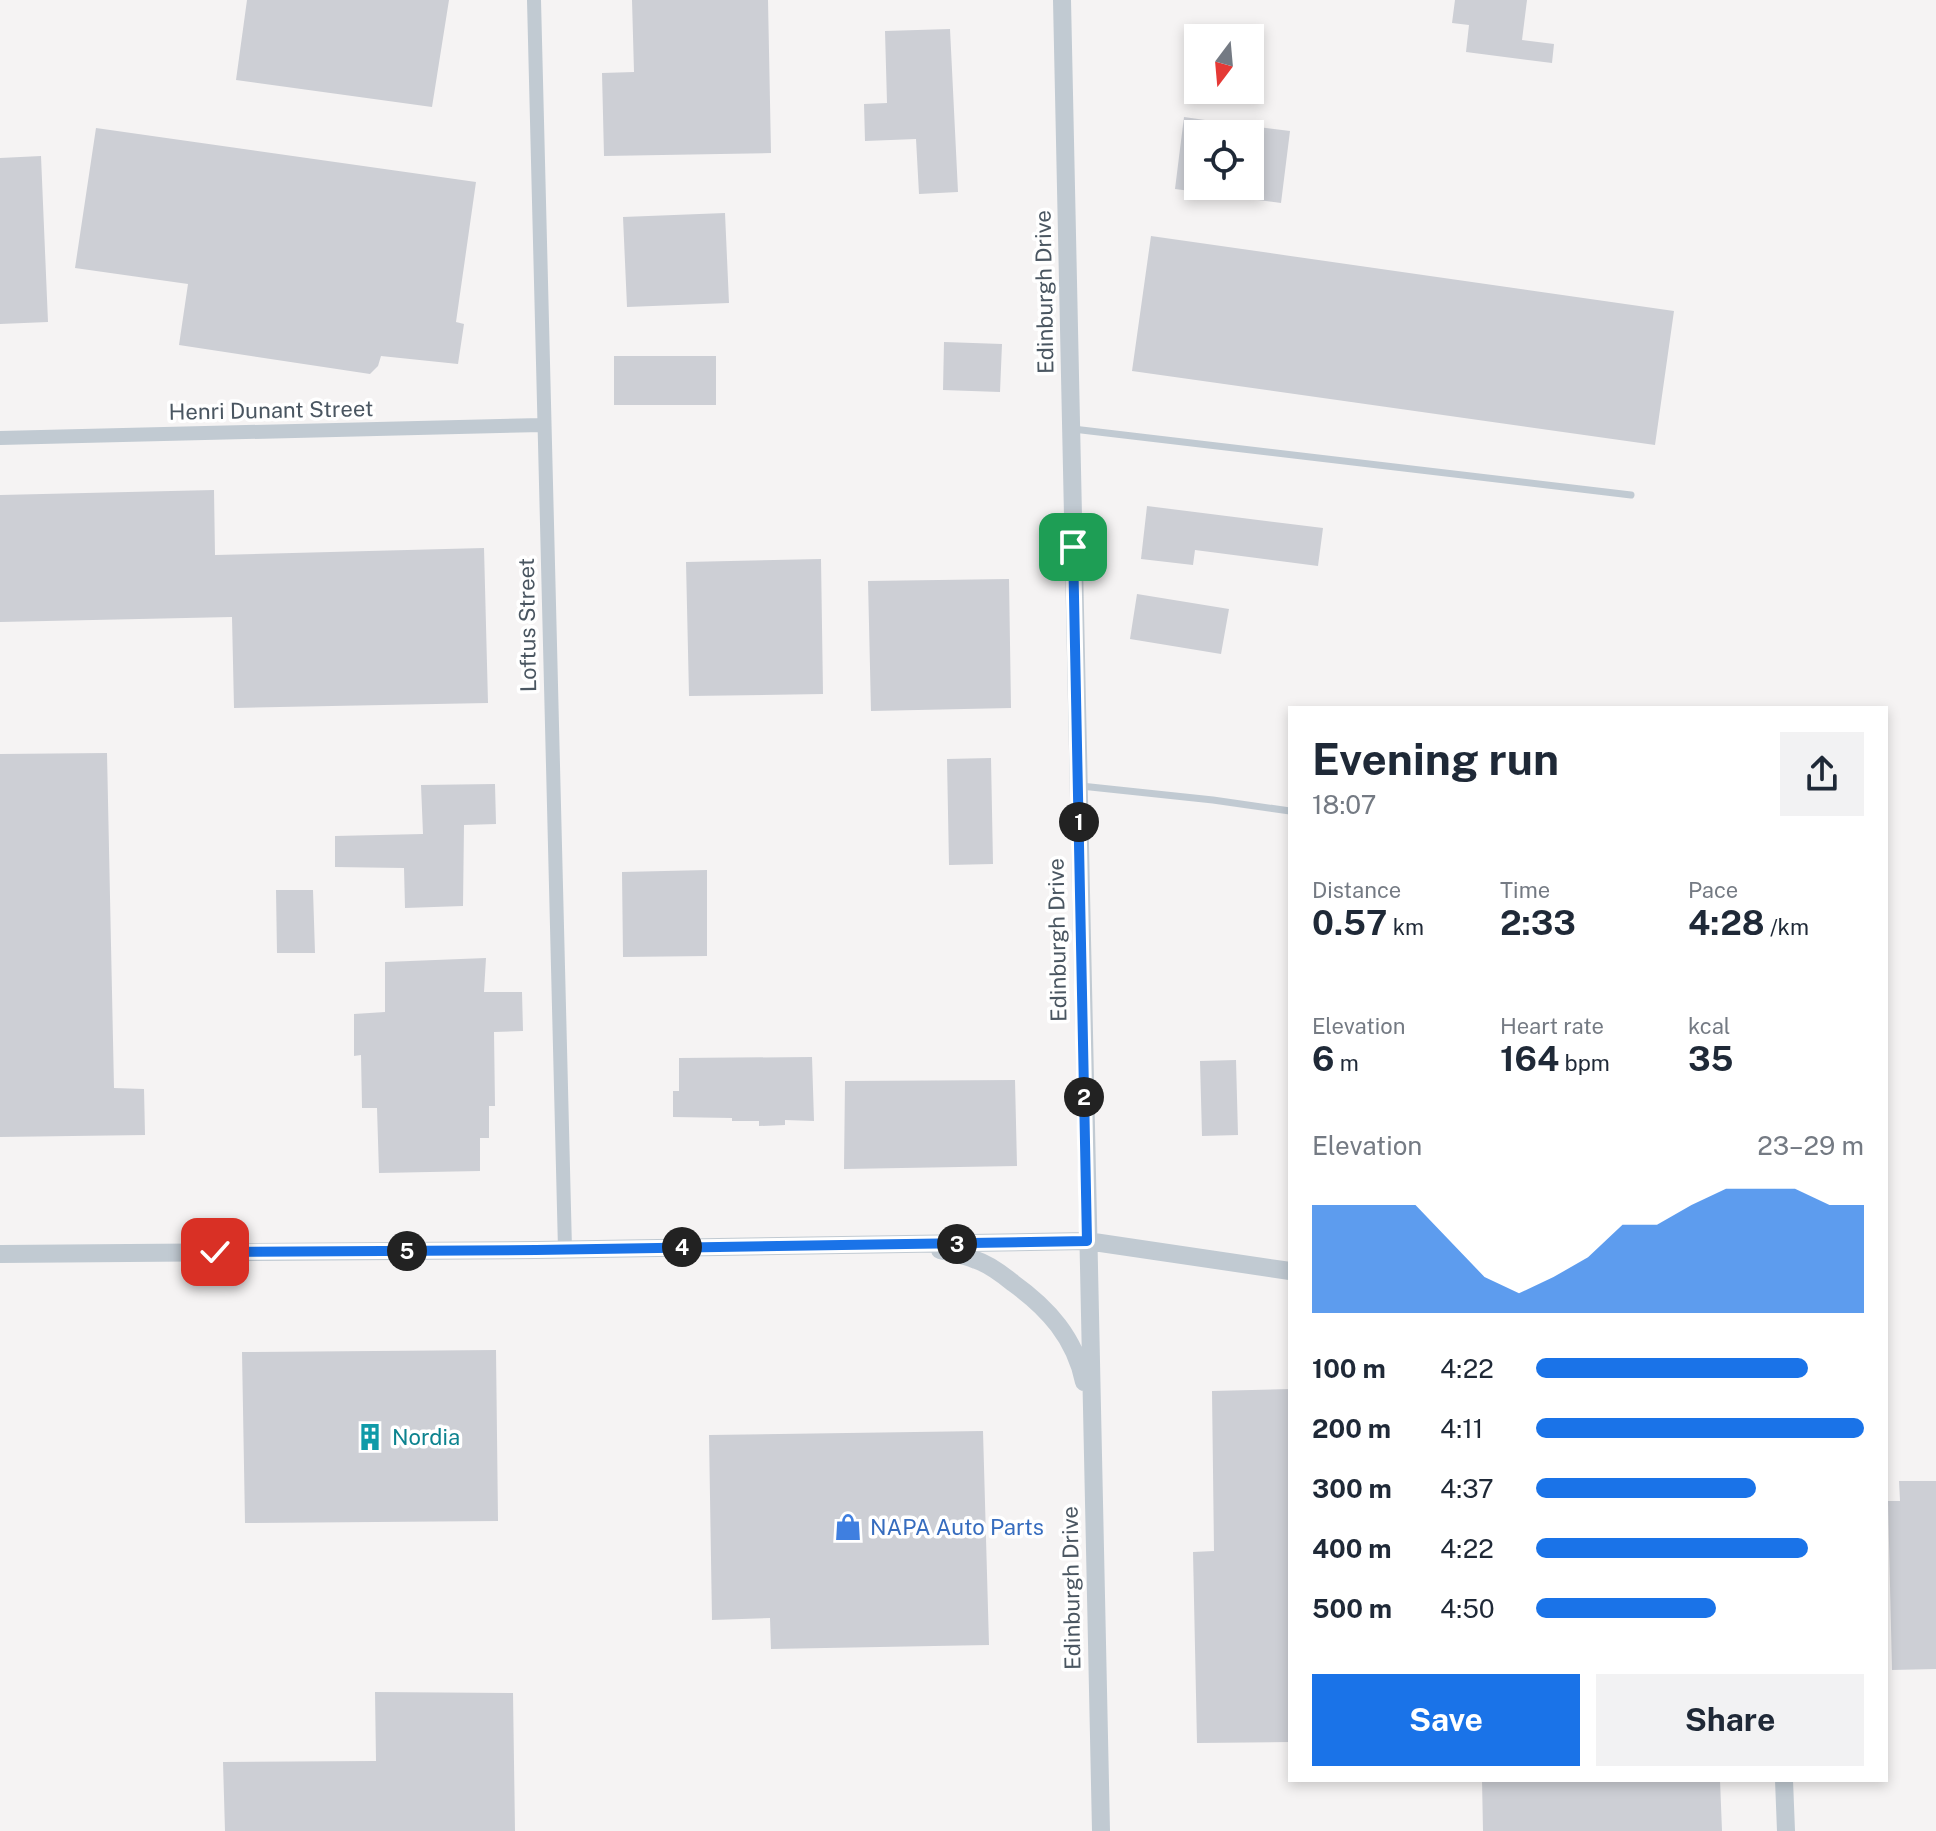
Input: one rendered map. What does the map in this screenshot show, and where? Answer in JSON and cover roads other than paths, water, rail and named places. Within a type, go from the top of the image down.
[{"type":"street","name":"Loftus Street","points":[[534,0],[542,425],[565,1249]]},
{"type":"street","name":"Edinburgh Drive","points":[[1062,0],[1101,1831]]},
{"type":"street","name":"Henri Dunant Street","points":[[0,438],[542,425]]},
{"type":"street","points":[[0,1254],[1087,1241],[1288,1271]]},
{"type":"street","points":[[918,1244],[978,1260],[1014,1283],[1051,1314],[1080,1363],[1091,1416]]},
{"type":"street","points":[[1784,1782],[1786,1831]]},
{"type":"lane","points":[[1071,428],[1631,495]]},
{"type":"lane","points":[[1078,785],[1288,811]]},
{"type":"place","name":"Nordia","points":[[370,1437]]},
{"type":"place","name":"NAPA Auto Parts","points":[[848,1527]]}]
